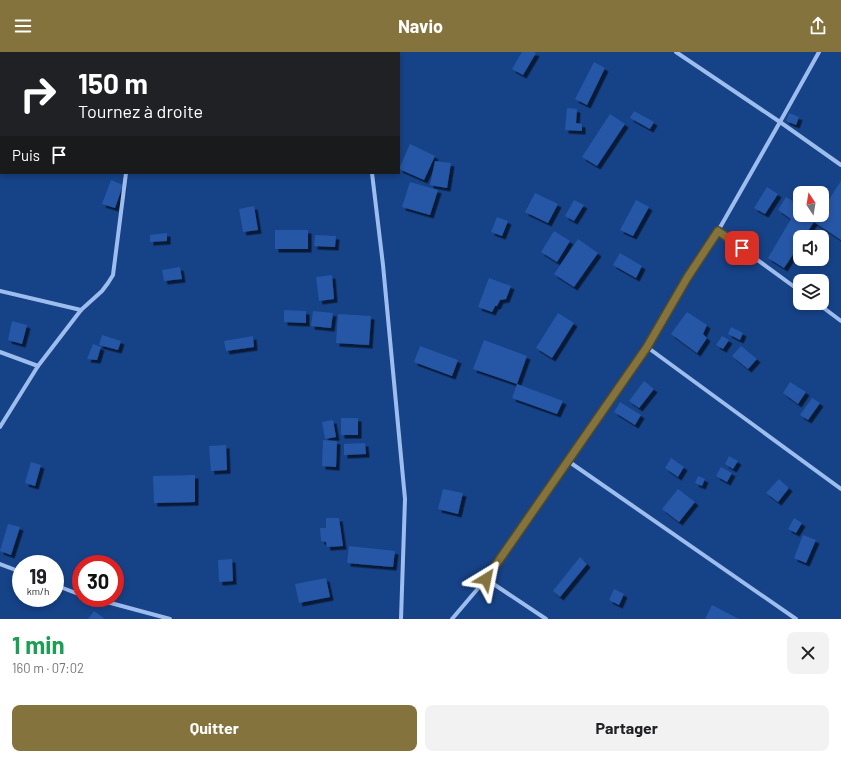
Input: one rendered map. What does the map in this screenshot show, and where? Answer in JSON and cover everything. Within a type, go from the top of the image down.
[{"type":"street","points":[[676,52],[841,165]]},
{"type":"street","points":[[452,619],[486,579],[647,347],[687,278],[718,231],[819,52]]},
{"type":"street","points":[[0,427],[38,366],[81,310],[102,291],[108,283],[112,274],[126,174]]},
{"type":"street","points":[[372,174],[405,499],[401,619]]},
{"type":"street","points":[[718,231],[793,285]]},
{"type":"street","points":[[0,291],[81,310]]},
{"type":"street","points":[[826,310],[841,321]]},
{"type":"street","points":[[647,347],[841,489]]},
{"type":"street","points":[[0,352],[38,366]]},
{"type":"street","points":[[568,461],[796,619]]},
{"type":"street","points":[[0,564],[12,569]]},
{"type":"street","points":[[486,579],[546,619]]},
{"type":"street","points":[[124,607],[170,619]]},
{"type":"building","points":[[522,52],[536,53],[523,75],[512,69]]},
{"type":"building","points":[[594,62],[605,68],[587,105],[575,99]]},
{"type":"building","points":[[567,108],[577,109],[576,123],[582,124],[582,131],[565,130]]},
{"type":"building","points":[[634,111],[654,122],[650,129],[630,118]]},
{"type":"building","points":[[789,113],[799,117],[796,125],[786,121]]},
{"type":"building","points":[[610,114],[625,124],[597,166],[582,157]]},
{"type":"building","points":[[410,144],[435,156],[424,180],[400,169]]},
{"type":"building","points":[[435,161],[451,163],[447,188],[430,185]]},
{"type":"building","points":[[111,180],[123,185],[115,208],[102,204]]},
{"type":"building","points":[[841,181],[841,240],[829,232],[829,230],[826,230],[814,222],[829,222],[829,199]]},
{"type":"building","points":[[410,182],[438,190],[430,215],[402,207]]},
{"type":"building","points":[[767,187],[778,194],[765,214],[754,208]]},
{"type":"building","points":[[535,193],[558,204],[548,223],[525,212]]},
{"type":"building","points":[[786,197],[793,202],[793,222],[814,222],[809,230],[793,230],[793,254],[784,268],[768,258],[791,219],[778,210]]},
{"type":"building","points":[[574,200],[584,205],[574,221],[565,216]]},
{"type":"building","points":[[636,200],[649,207],[633,236],[620,230]]},
{"type":"building","points":[[254,206],[258,230],[243,232],[239,209]]},
{"type":"building","points":[[497,217],[508,221],[502,236],[491,232]]},
{"type":"building","points":[[275,230],[308,230],[308,249],[275,249]]},
{"type":"building","points":[[554,231],[570,241],[557,262],[541,252]]},
{"type":"building","points":[[167,233],[167,241],[150,242],[150,235]]},
{"type":"building","points":[[315,235],[336,236],[335,247],[314,246]]},
{"type":"building","points":[[578,239],[598,253],[574,287],[554,274]]},
{"type":"building","points":[[620,253],[642,266],[636,278],[613,265]]},
{"type":"building","points":[[180,267],[182,279],[164,281],[162,270]]},
{"type":"building","points":[[332,275],[334,299],[319,301],[316,277]]},
{"type":"building","points":[[489,278],[511,286],[506,299],[500,300],[492,312],[478,307]]},
{"type":"building","points":[[284,310],[306,311],[306,323],[284,322]]},
{"type":"building","points":[[313,311],[333,313],[331,328],[311,326]]},
{"type":"building","points":[[687,312],[707,325],[703,334],[707,338],[697,353],[671,334]]},
{"type":"building","points":[[558,313],[574,323],[552,358],[536,348]]},
{"type":"building","points":[[338,314],[371,316],[369,345],[336,343]]},
{"type":"building","points":[[12,321],[27,325],[22,344],[8,340]]},
{"type":"building","points":[[731,327],[743,333],[740,340],[728,334]]},
{"type":"building","points":[[102,335],[121,341],[118,350],[99,345]]},
{"type":"building","points":[[253,336],[254,347],[226,351],[224,341]]},
{"type":"building","points":[[722,336],[729,340],[723,349],[716,345]]},
{"type":"building","points":[[484,340],[527,356],[517,384],[473,369]]},
{"type":"building","points":[[93,344],[101,347],[97,360],[87,359]]},
{"type":"building","points":[[420,346],[458,360],[452,376],[414,362]]},
{"type":"building","points":[[741,346],[757,359],[748,369],[732,356]]},
{"type":"building","points":[[644,381],[654,389],[639,408],[629,401]]},
{"type":"building","points":[[790,382],[806,392],[798,404],[783,393]]},
{"type":"building","points":[[517,384],[563,401],[557,414],[512,398]]},
{"type":"building","points":[[812,398],[820,403],[808,420],[800,415]]},
{"type":"building","points":[[620,402],[641,415],[635,425],[614,412]]},
{"type":"building","points":[[341,418],[358,418],[358,435],[341,435]]},
{"type":"building","points":[[333,420],[336,437],[325,439],[322,422]]},
{"type":"building","points":[[323,440],[337,441],[336,467],[322,466]]},
{"type":"building","points":[[365,443],[366,454],[344,455],[344,444]]},
{"type":"building","points":[[226,445],[227,470],[211,471],[209,446]]},
{"type":"building","points":[[729,456],[738,461],[733,469],[725,464]]},
{"type":"building","points":[[671,458],[684,467],[678,477],[665,468]]},
{"type":"building","points":[[31,462],[41,465],[35,486],[25,483]]},
{"type":"building","points":[[721,467],[732,473],[727,482],[716,476]]},
{"type":"building","points":[[195,475],[195,502],[154,503],[153,476]]},
{"type":"building","points":[[698,476],[705,479],[702,486],[695,483]]},
{"type":"building","points":[[779,479],[789,488],[778,502],[766,493]]},
{"type":"building","points":[[443,489],[463,493],[458,514],[438,509]]},
{"type":"building","points":[[678,489],[695,502],[679,522],[662,509]]},
{"type":"building","points":[[326,518],[339,518],[343,546],[327,547],[326,542],[321,541],[320,528],[326,528]]},
{"type":"building","points":[[794,518],[802,523],[796,533],[788,529]]},
{"type":"building","points":[[8,524],[20,527],[11,555],[0,551]]},
{"type":"building","points":[[803,535],[816,540],[806,563],[794,558]]},
{"type":"building","points":[[349,546],[395,551],[393,567],[347,563]]},
{"type":"building","points":[[580,557],[587,564],[560,597],[553,591]]},
{"type":"building","points":[[232,559],[233,581],[219,582],[218,560]]},
{"type":"building","points":[[326,578],[330,597],[299,603],[295,584]]},
{"type":"building","points":[[614,589],[624,594],[619,605],[609,600]]},
{"type":"building","points":[[712,605],[739,619],[705,619]]},
{"type":"building","points":[[94,611],[105,619],[88,619]]},
{"type":"route","points":[[486,579],[647,347],[687,278],[718,231],[742,248]]}]
